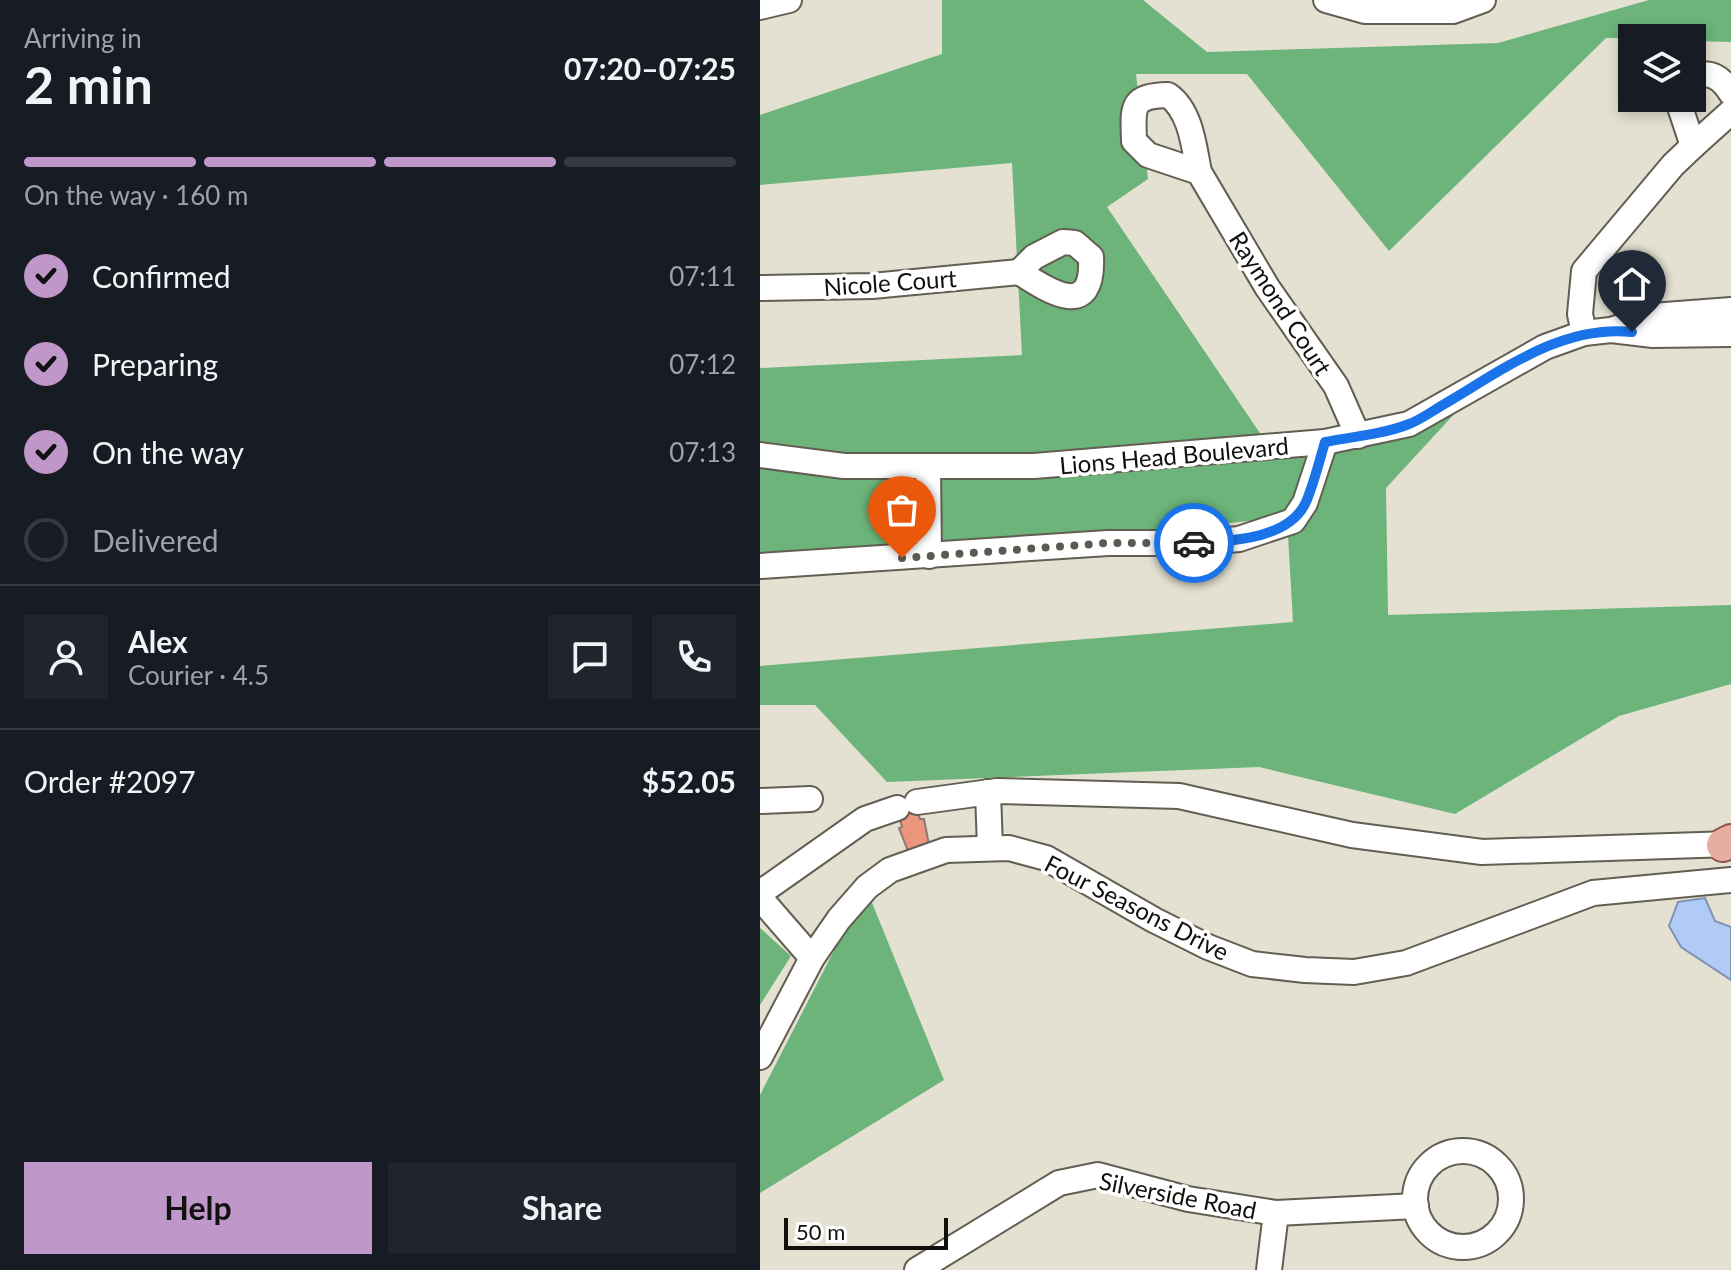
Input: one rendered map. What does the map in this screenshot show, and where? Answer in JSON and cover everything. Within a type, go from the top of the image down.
[{"type":"street","points":[[760,7],[789,0]]},
{"type":"street","points":[[1326,0],[1365,11],[1453,11],[1483,0]]},
{"type":"street","points":[[1706,75],[1722,79],[1731,93]]},
{"type":"street","points":[[1682,112],[1693,146]]},
{"type":"street","points":[[1584,333],[1580,314],[1584,271],[1673,165],[1731,112]]},
{"type":"street","name":"Raymond Court","points":[[1199,172],[1267,287],[1336,386],[1358,436]]},
{"type":"street","name":"Nicole Court","points":[[760,288],[872,286],[1019,272]]},
{"type":"street","name":"Lions Head Boulevard","points":[[760,455],[844,466],[1034,466],[1325,442],[1409,424],[1545,347],[1584,333],[1611,330],[1652,316],[1731,310]]},
{"type":"street","name":"Lions Head Boulevard","points":[[1611,330],[1653,335],[1731,334]]},
{"type":"street","points":[[760,566],[1108,543],[1196,543],[1239,539],[1293,521],[1305,503],[1325,442]]},
{"type":"street","points":[[928,468],[929,556]]},
{"type":"street","points":[[812,958],[760,895],[865,819],[907,805],[988,792],[1070,791],[1179,796],[1352,835],[1482,852],[1728,843]]},
{"type":"street","points":[[988,792],[990,848]]},
{"type":"street","points":[[760,801],[810,799]]},
{"type":"street","name":"Four Seasons Drive","points":[[760,1057],[812,958],[839,919],[867,887],[890,870],[946,850],[1009,848],[1046,858],[1154,920],[1252,964],[1354,972],[1406,963],[1593,893],[1731,880]]},
{"type":"street","points":[[1460,1151],[1476,1152],[1502,1169],[1512,1199],[1502,1229],[1490,1240],[1475,1246],[1459,1247],[1443,1243],[1430,1234],[1420,1221],[1416,1206],[1416,1190],[1421,1175],[1431,1163],[1445,1154],[1460,1151]]},
{"type":"street","name":"Silverside Road","points":[[917,1270],[1059,1183],[1098,1175],[1188,1199],[1276,1213],[1416,1206]]},
{"type":"street","points":[[1269,1270],[1276,1213]]},
{"type":"green space","points":[[942,0],[1143,0],[1207,52],[1498,43],[1649,0],[1731,0],[1731,42],[1706,41],[1706,24],[1618,24],[1618,38],[1606,38],[1389,251],[1247,74],[1136,74],[1148,179],[1107,207],[1270,448],[1457,411],[1386,488],[1388,615],[1731,605],[1731,684],[1619,716],[1455,814],[1259,767],[887,782],[815,705],[760,705],[760,666],[1293,622],[1287,518],[760,562],[760,368],[1022,355],[1012,163],[760,185],[760,115],[942,54]]},
{"type":"green space","points":[[866,888],[944,1080],[760,1193],[760,1095]]},
{"type":"green space","points":[[760,928],[791,956],[760,1005]]},
{"type":"water","points":[[1705,898],[1715,921],[1731,927],[1731,980],[1681,947],[1669,926],[1678,902]]},
{"type":"building","points":[[914,799],[920,819],[924,819],[931,855],[912,861],[899,828],[902,827],[896,804]]},
{"type":"way so far","points":[[902,558],[1108,543],[1194,543]]},
{"type":"route","points":[[1194,543],[1239,539],[1293,521],[1305,503],[1325,442],[1409,424],[1545,347],[1584,333],[1611,330],[1632,332]]}]
